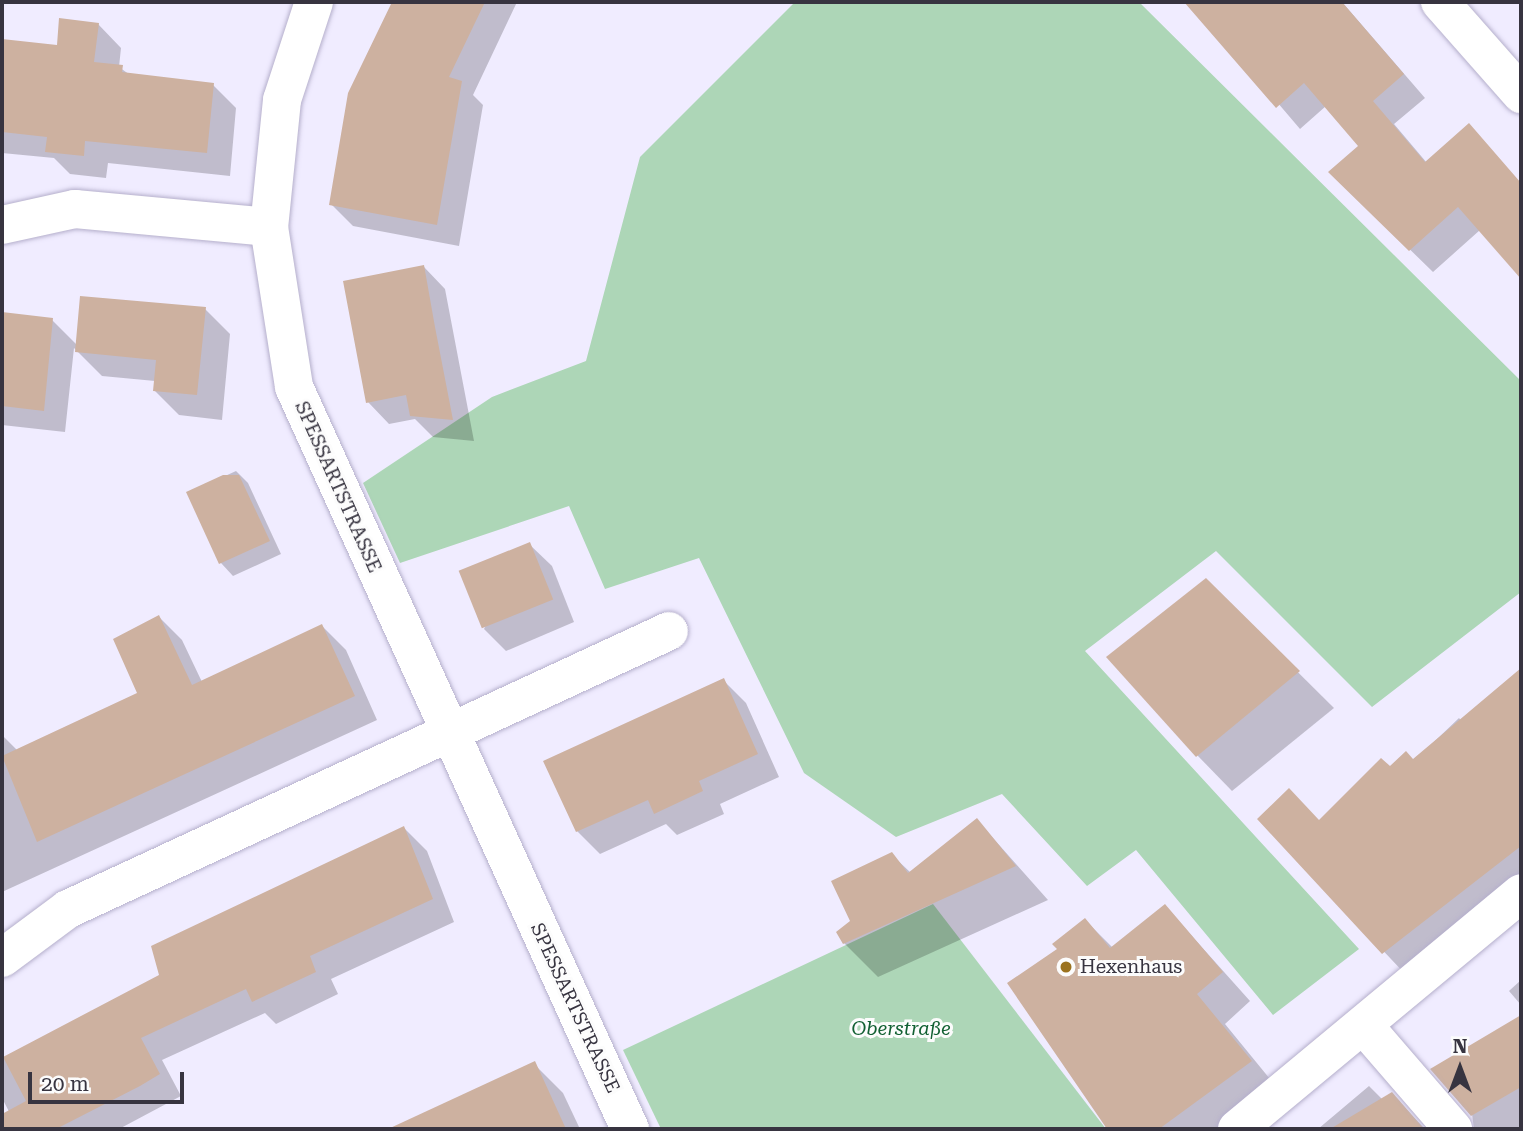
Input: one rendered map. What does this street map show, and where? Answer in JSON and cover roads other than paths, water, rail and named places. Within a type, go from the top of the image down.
[{"type":"street","name":"SPESSARTSTRASSE","points":[[314,2],[282,100],[269,226],[294,387],[631,1129]]},
{"type":"street","points":[[1440,2],[1521,94]]},
{"type":"street","points":[[2,226],[75,209],[269,226]]},
{"type":"street","points":[[2,958],[68,909],[669,631]]},
{"type":"street","points":[[1237,1129],[1365,1027],[1521,893]]},
{"type":"street","points":[[1365,1027],[1453,1129]]},
{"type":"place","name":"Hexenhaus","points":[[1066,967]]},
{"type":"park label","name":"Oberstraße","points":[[901,1029]]}]
